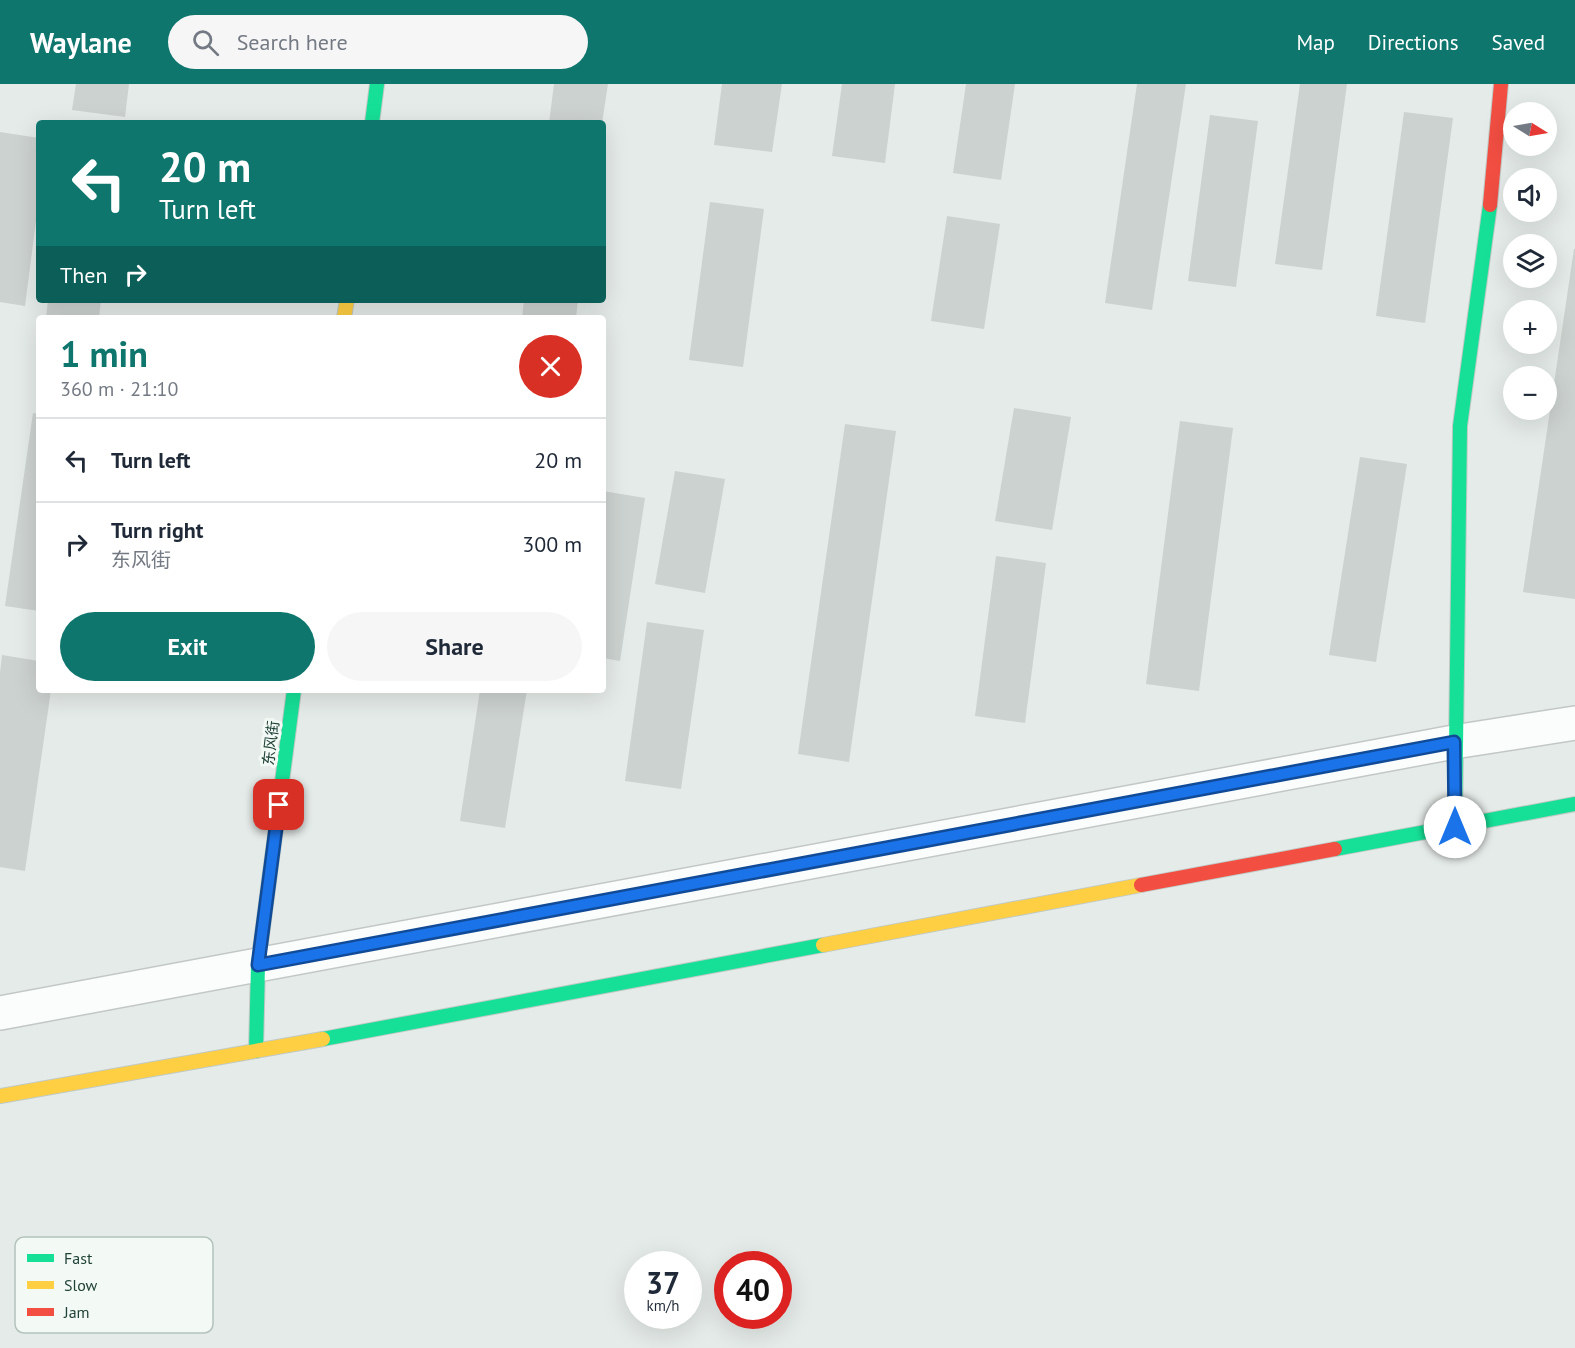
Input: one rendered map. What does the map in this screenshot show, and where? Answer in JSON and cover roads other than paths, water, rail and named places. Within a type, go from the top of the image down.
[{"type":"street","points":[[372,120],[377,84]]},
{"type":"street","points":[[1455,827],[1454,742],[1460,426],[1492,186],[1501,84]]},
{"type":"street","name":"东风街","points":[[256,1051],[258,965],[294,693]]},
{"type":"street","points":[[0,1013],[1454,742],[1575,723]]},
{"type":"street","points":[[0,1096],[256,1051],[1575,804]]}]
